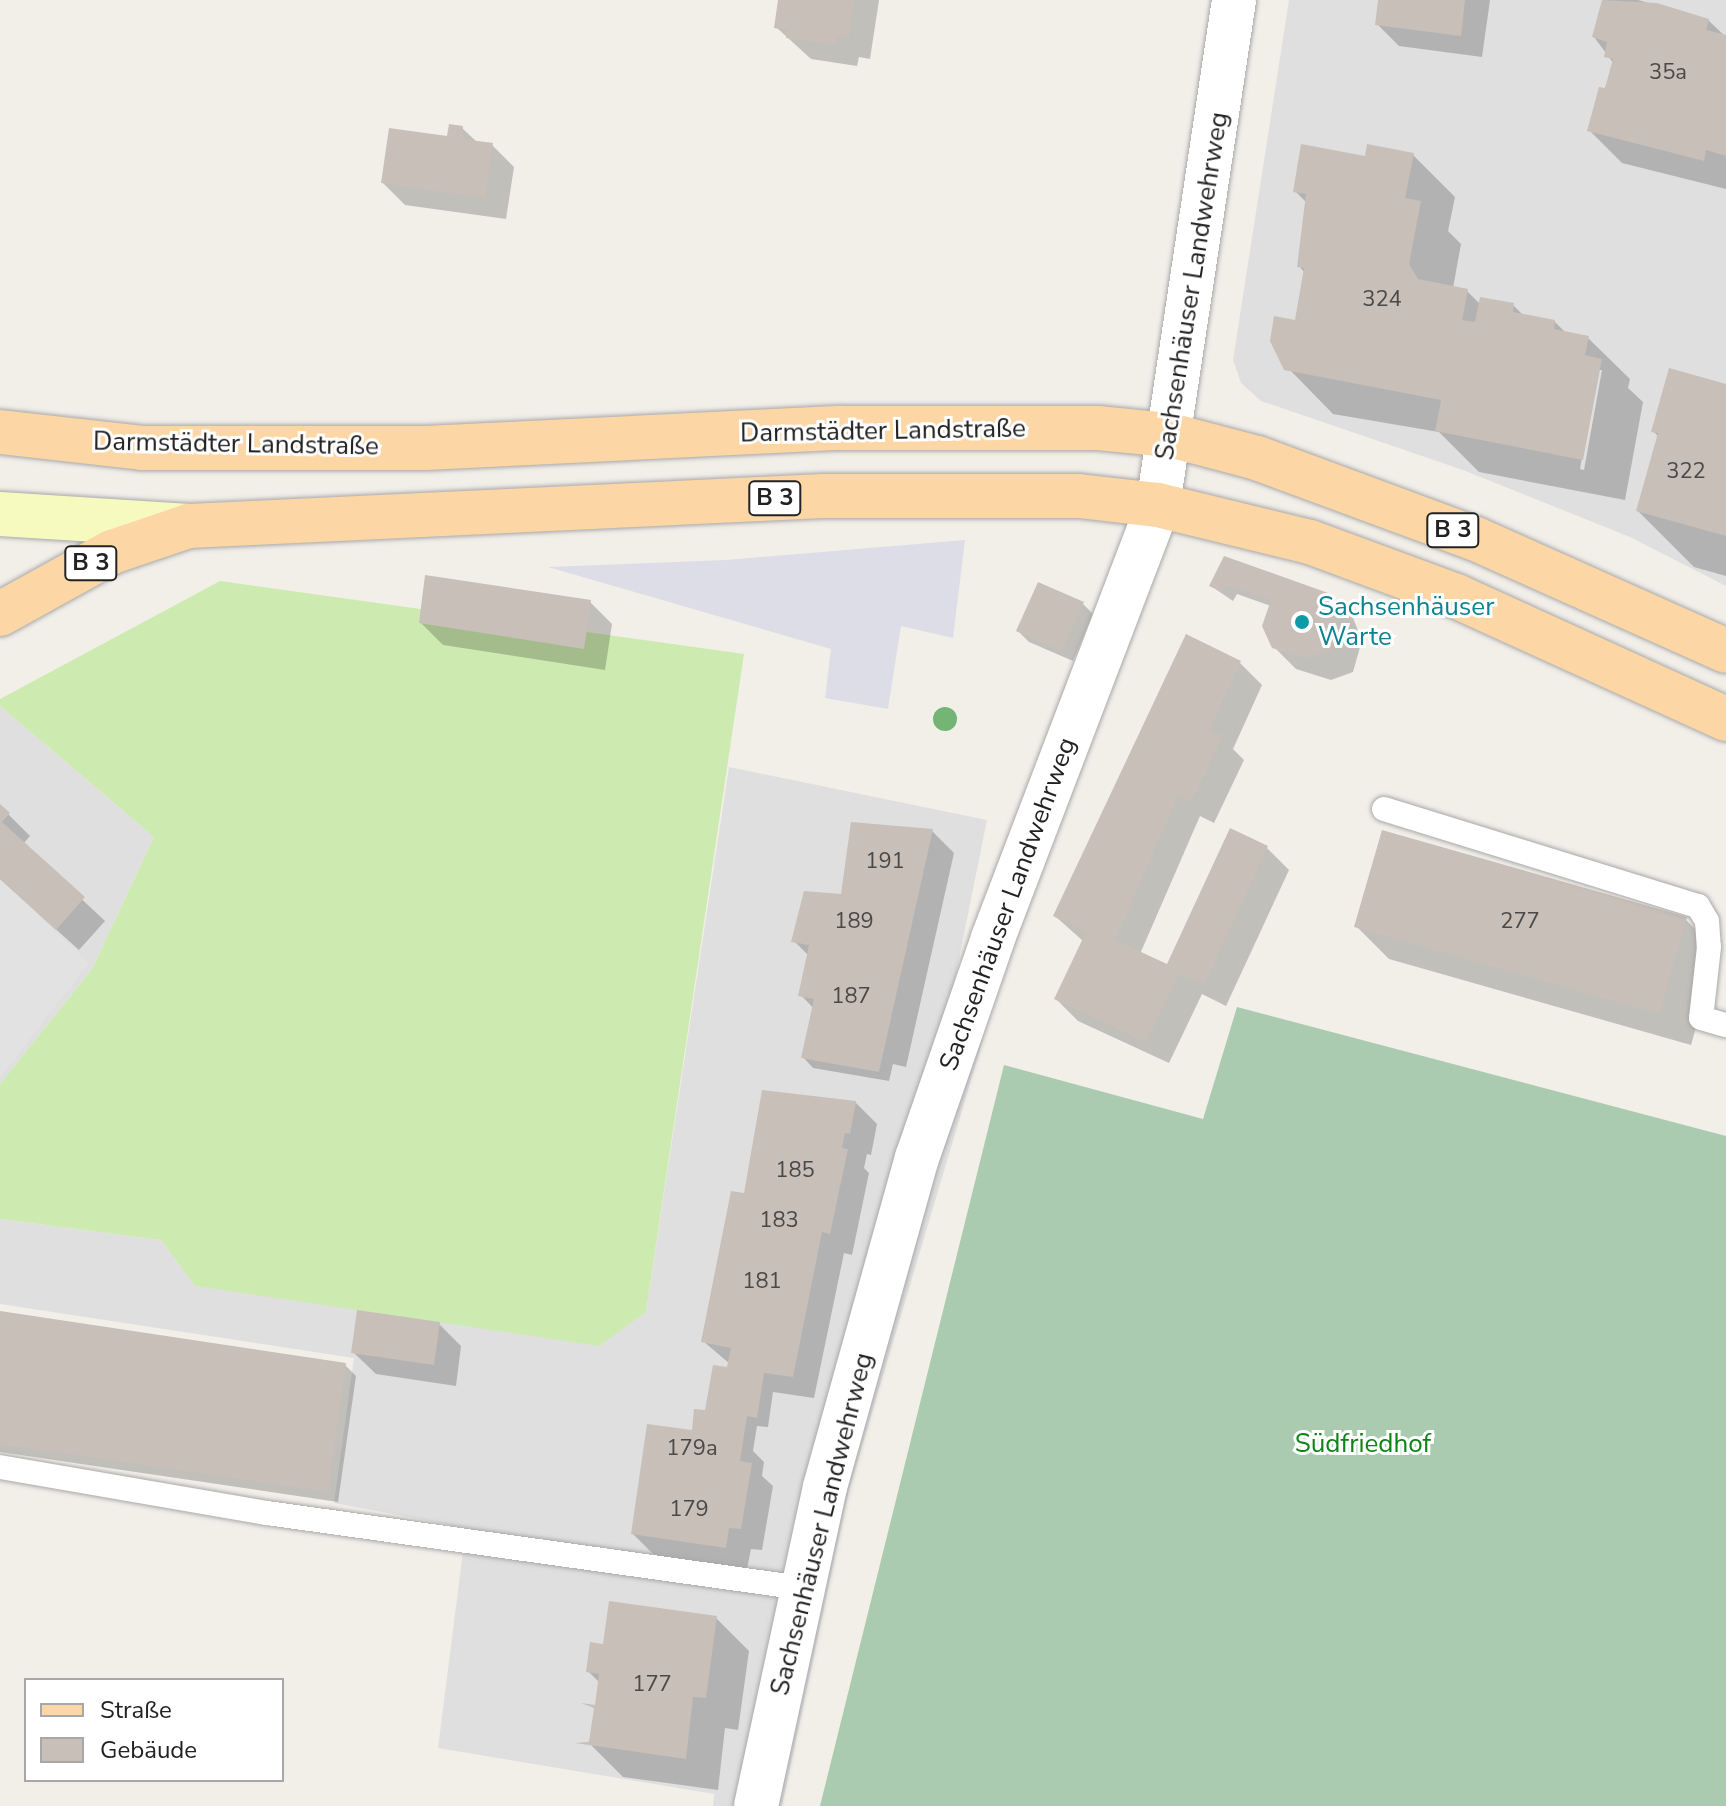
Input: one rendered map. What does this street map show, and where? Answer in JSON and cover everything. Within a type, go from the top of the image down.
[{"type":"main road","name":"Darmstädter Landstraße","points":[[0,432],[142,448],[426,448],[841,428],[1098,428],[1170,435],[1257,458],[1476,539],[1726,651]]},
{"type":"main road","name":"B 3","points":[[0,514],[189,526],[823,496],[1079,496],[1158,505],[1280,534],[1381,567],[1592,654],[1726,719]]},
{"type":"main road","name":"B 3","points":[[0,614],[112,552],[189,526]]},
{"type":"street","name":"Sachsenhäuser Landwehrweg","points":[[756,1806],[825,1487],[917,1158],[993,938],[1158,505],[1234,0]]},
{"type":"lane","points":[[1384,809],[1698,906],[1707,921],[1709,947],[1701,1018],[1726,1025]]},
{"type":"lane","points":[[0,1467],[267,1513],[802,1588]]},
{"type":"shaded area","points":[[1289,0],[1726,0],[1726,586],[1630,537],[1463,470],[1261,401],[1241,383],[1233,360]]},
{"type":"shaded area","points":[[965,540],[953,638],[901,626],[888,709],[825,698],[831,649],[548,567],[726,560]]},
{"type":"shaded area","points":[[0,706],[154,837],[92,969],[0,1084]]},
{"type":"shaded area","points":[[729,767],[987,820],[945,1028],[983,1040],[849,1490],[782,1806],[713,1806],[714,1794],[438,1748],[466,1528],[334,1503],[354,1358],[0,1304],[0,1219],[161,1240],[195,1286],[646,1312]]},
{"type":"shaded area","points":[[0,879],[89,963],[0,1077]]},
{"type":"green space","points":[[220,581],[744,654],[646,1312],[599,1346],[195,1286],[161,1240],[0,1219],[0,1084],[92,969],[154,837],[0,706],[0,699]]},
{"type":"green space","name":"Südfriedhof","points":[[1237,1007],[1726,1136],[1726,1806],[820,1806],[1004,1065],[1203,1119]]},
{"type":"building","points":[[778,0],[854,0],[849,38],[837,36],[836,45],[786,38],[787,30],[774,28]]},
{"type":"building","points":[[1378,0],[1465,0],[1461,36],[1375,25]]},
{"type":"building","points":[[1602,0],[1657,3],[1709,19],[1706,30],[1726,35],[1726,156],[1706,150],[1704,161],[1587,131],[1599,87],[1605,88],[1613,59],[1604,57],[1607,42],[1592,37]]},
{"type":"building","points":[[449,124],[463,126],[462,139],[493,143],[485,198],[381,183],[389,128],[447,136]]},
{"type":"building","points":[[1301,144],[1365,156],[1367,144],[1414,153],[1405,198],[1421,201],[1409,264],[1418,279],[1468,289],[1462,320],[1475,322],[1480,297],[1514,303],[1513,312],[1555,320],[1554,329],[1589,336],[1585,355],[1602,359],[1583,460],[1435,431],[1441,400],[1284,370],[1270,341],[1274,316],[1295,320],[1304,268],[1297,267],[1306,194],[1293,192]]},
{"type":"building","points":[[1669,368],[1726,384],[1726,536],[1636,511],[1658,433],[1651,432]]},
{"type":"building","name":"Sachsenhäuser Warte","points":[[1224,556],[1331,594],[1341,617],[1331,650],[1307,658],[1272,648],[1262,626],[1271,600],[1226,585],[1222,592],[1209,586]]},
{"type":"building","points":[[425,575],[591,600],[584,649],[419,623]]},
{"type":"building","points":[[1038,582],[1084,602],[1062,652],[1016,631]]},
{"type":"building","points":[[1186,634],[1241,661],[1209,730],[1223,736],[1191,802],[1178,796],[1115,940],[1167,964],[1230,828],[1268,846],[1204,985],[1179,974],[1146,1043],[1054,999],[1086,932],[1053,916]]},
{"type":"building","points":[[0,804],[10,813],[2,822],[85,897],[56,930],[0,879]]},
{"type":"building","points":[[851,822],[933,829],[879,1072],[801,1058],[814,999],[798,996],[809,945],[791,942],[804,891],[841,894]]},
{"type":"building","points":[[1382,830],[1687,917],[1659,1014],[1354,927]]},
{"type":"building","points":[[762,1090],[856,1101],[850,1134],[845,1133],[842,1148],[848,1149],[830,1234],[822,1232],[793,1377],[764,1373],[757,1418],[747,1416],[740,1461],[752,1463],[741,1529],[729,1528],[726,1548],[631,1534],[647,1424],[692,1430],[694,1409],[705,1410],[713,1365],[727,1367],[731,1348],[701,1342],[731,1191],[744,1193]]},
{"type":"building","points":[[357,1310],[440,1322],[434,1365],[351,1353]]},
{"type":"building","points":[[0,1311],[346,1363],[328,1492],[0,1444]]},
{"type":"building","points":[[609,1601],[717,1616],[706,1698],[693,1697],[686,1759],[575,1743],[589,1742],[594,1708],[581,1703],[595,1705],[599,1674],[586,1672],[590,1642],[603,1644]]},
{"type":"place","name":"Sachsenhäuser Warte","points":[[1302,622]]}]
